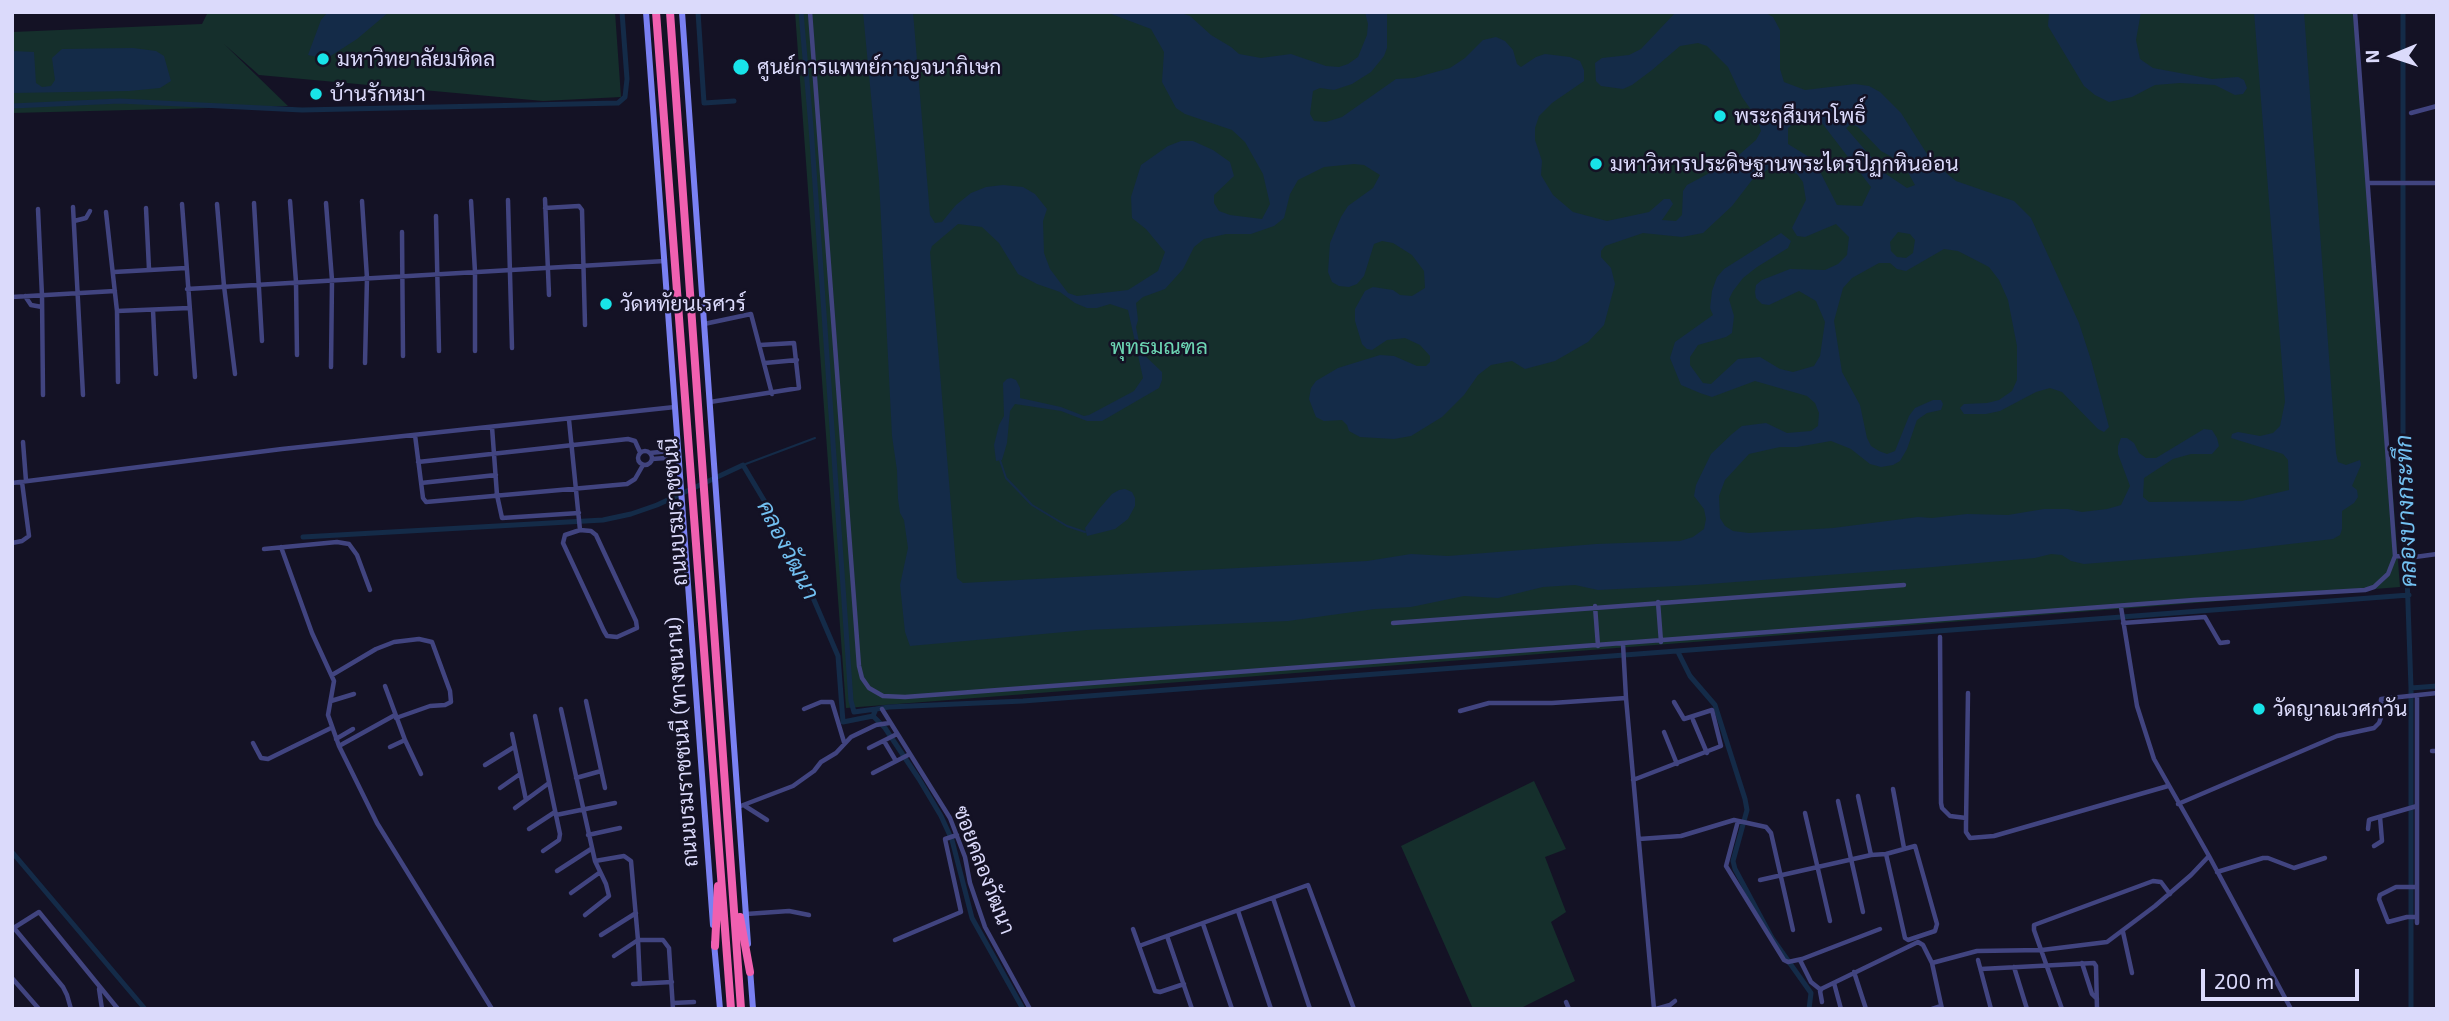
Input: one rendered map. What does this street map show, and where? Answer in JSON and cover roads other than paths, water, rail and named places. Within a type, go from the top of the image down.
[{"type":"highway","name":"ถนนบรมราชชนนี","points":[[656,12],[731,1009]]},
{"type":"highway","name":"ถนนบรมราชชนนี","points":[[670,12],[741,1009]]},
{"type":"highway","points":[[729,844],[750,972]]},
{"type":"highway","points":[[715,946],[719,848]]},
{"type":"main road","name":"ถนนบรมราชชนนี (ทางขนาน)","points":[[646,12],[720,1009]]},
{"type":"main road","points":[[682,12],[715,488],[741,807],[753,1009]]},
{"type":"street","points":[[810,12],[821,187],[859,666],[862,678],[869,688],[883,696],[905,697],[2365,590],[2374,587],[2388,574],[2395,556],[2355,12]]},
{"type":"street","points":[[2411,113],[2437,106]]},
{"type":"street","points":[[2368,183],[2437,183]]},
{"type":"street","points":[[545,199],[549,295]]},
{"type":"street","points":[[508,200],[512,348]]},
{"type":"street","points":[[290,201],[298,355]]},
{"type":"street","points":[[362,201],[368,278],[365,363]]},
{"type":"street","points":[[471,201],[475,272],[475,351]]},
{"type":"street","points":[[254,203],[262,341]]},
{"type":"street","points":[[326,203],[332,280],[331,367]]},
{"type":"street","points":[[182,204],[195,377]]},
{"type":"street","points":[[217,204],[235,374]]},
{"type":"street","points":[[72,207],[83,395]]},
{"type":"street","points":[[146,208],[149,269]]},
{"type":"street","points":[[545,208],[581,208],[585,325]]},
{"type":"street","points":[[38,209],[43,395]]},
{"type":"street","points":[[74,221],[86,218],[90,211]]},
{"type":"street","points":[[106,212],[117,311],[118,382]]},
{"type":"street","points":[[436,216],[439,351]]},
{"type":"street","points":[[402,232],[403,356]]},
{"type":"street","points":[[187,289],[665,261]]},
{"type":"street","points":[[114,272],[186,268]]},
{"type":"street","points":[[12,297],[115,291]]},
{"type":"street","points":[[25,296],[31,305],[42,307]]},
{"type":"street","points":[[117,311],[189,308]]},
{"type":"street","points":[[153,310],[156,374]]},
{"type":"street","points":[[704,324],[751,313],[772,394]]},
{"type":"street","points":[[710,402],[799,388],[794,343],[760,345]]},
{"type":"street","points":[[765,363],[797,360]]},
{"type":"street","points":[[12,483],[282,449],[676,407]]},
{"type":"street","points":[[569,420],[580,528]]},
{"type":"street","points":[[492,427],[497,495],[504,519],[579,515]]},
{"type":"street","points":[[415,435],[423,498],[426,502],[631,482],[643,465]]},
{"type":"street","points":[[418,462],[633,439],[640,452],[638,460],[643,465]]},
{"type":"street","points":[[12,543],[29,536],[23,442]]},
{"type":"street","points":[[640,452],[647,450],[651,456],[650,463],[643,465]]},
{"type":"street","points":[[651,456],[679,454]]},
{"type":"street","points":[[421,483],[496,475]]},
{"type":"street","points":[[580,528],[591,531],[600,541],[633,611],[637,628],[614,638],[607,636],[604,631],[563,543],[565,535],[580,528]]},
{"type":"street","points":[[264,549],[337,542],[349,544],[357,555],[370,590]]},
{"type":"street","points":[[281,547],[312,634],[331,675],[334,687],[328,715],[336,740],[377,823],[492,1009]]},
{"type":"street","points":[[2395,556],[2437,554]]},
{"type":"street","points":[[1393,623],[1905,585]]},
{"type":"street","points":[[1658,602],[1661,642]]},
{"type":"street","points":[[1595,606],[1598,646]]},
{"type":"street","points":[[2121,608],[2137,706],[2149,747],[2291,1009]]},
{"type":"street","points":[[2123,620],[2205,617],[2220,643],[2228,642]]},
{"type":"street","points":[[1940,637],[1941,803],[1950,816],[1966,818]]},
{"type":"street","points":[[331,675],[376,649],[394,642],[419,639],[432,642],[450,691],[451,702],[445,705],[430,706],[396,717],[339,746]]},
{"type":"street","points":[[1623,644],[1655,1009],[1675,1001]]},
{"type":"street","points":[[386,686],[405,740],[421,774]]},
{"type":"street","points":[[1968,692],[1968,836],[1980,839],[2168,786]]},
{"type":"street","points":[[2178,804],[2337,736],[2374,728],[2382,715],[2381,699],[2437,693]]},
{"type":"street","points":[[331,701],[354,694]]},
{"type":"street","points":[[2413,696],[2415,806],[2416,887],[2416,919],[2407,917],[2388,922],[2379,898],[2385,892],[2416,887]]},
{"type":"street","points":[[1460,711],[1489,703],[1552,704],[1626,698]]},
{"type":"street","points":[[586,701],[605,788]]},
{"type":"street","points":[[804,709],[821,702],[832,702],[844,743]]},
{"type":"street","points":[[1633,780],[1707,752],[1722,743],[1712,710],[1684,719],[1674,702]]},
{"type":"street","points":[[561,709],[591,849],[609,896],[585,915]]},
{"type":"street","name":"ซอยคลองวัฒนา","points":[[882,709],[896,735],[938,797],[956,835],[985,927],[1030,1009]]},
{"type":"street","points":[[535,716],[560,838],[543,851]]},
{"type":"street","points":[[1693,720],[1707,752]]},
{"type":"street","points":[[741,807],[793,786],[836,753],[844,743],[876,725],[889,723]]},
{"type":"street","points":[[253,743],[261,758],[268,759],[331,728]]},
{"type":"street","points":[[336,740],[353,729]]},
{"type":"street","points":[[1664,732],[1677,764]]},
{"type":"street","points":[[512,734],[526,800]]},
{"type":"street","points":[[869,748],[896,735]]},
{"type":"street","points":[[390,747],[405,740]]},
{"type":"street","points":[[885,740],[898,761]]},
{"type":"street","points":[[485,765],[515,747]]},
{"type":"street","points":[[873,772],[909,755]]},
{"type":"street","points":[[576,778],[601,771]]},
{"type":"street","points":[[500,788],[520,774]]},
{"type":"street","points":[[515,808],[549,783]]},
{"type":"street","points":[[1893,789],[1904,848]]},
{"type":"street","points":[[1858,796],[1871,855]]},
{"type":"street","points":[[1838,801],[1863,912]]},
{"type":"street","points":[[529,829],[556,814],[615,803]]},
{"type":"street","points":[[2368,828],[2369,820],[2415,806]]},
{"type":"street","points":[[741,807],[767,820]]},
{"type":"street","points":[[1805,813],[1830,921]]},
{"type":"street","points":[[2375,846],[2382,841],[2380,816]]},
{"type":"street","points":[[1639,839],[1681,836],[1728,821],[1739,821],[1769,829],[1793,930]]},
{"type":"street","points":[[1739,821],[1726,866],[1784,960],[1800,960],[1880,929]]},
{"type":"street","points":[[588,835],[621,828]]},
{"type":"street","points":[[895,940],[961,912],[944,839],[956,835]]},
{"type":"street","points":[[1760,880],[1915,846],[1937,924],[1935,930],[1908,940],[1905,938],[1886,854]]},
{"type":"street","points":[[557,871],[591,849]]},
{"type":"street","points":[[595,861],[624,856],[631,860],[637,913],[640,984]]},
{"type":"street","points":[[1932,963],[1977,951],[2042,950],[2107,942],[2170,894],[2209,856]]},
{"type":"street","points":[[2217,872],[2263,858],[2294,868],[2325,858]]},
{"type":"street","points":[[571,892],[600,873]]},
{"type":"street","points":[[2062,1009],[2034,930],[2036,923],[2153,881],[2161,881],[2170,894]]},
{"type":"street","points":[[1139,946],[1308,885],[1354,1009]]},
{"type":"street","points":[[1273,898],[1310,1009]]},
{"type":"street","points":[[746,914],[789,911],[809,915]]},
{"type":"street","points":[[71,1009],[63,988],[13,929],[39,912],[118,1009]]},
{"type":"street","points":[[1238,912],[1271,1009]]},
{"type":"street","points":[[601,934],[637,913]]},
{"type":"street","points":[[1203,924],[1232,1009]]},
{"type":"street","points":[[1133,929],[1155,991],[1160,992],[1184,984]]},
{"type":"street","points":[[2123,932],[2132,974]]},
{"type":"street","points":[[1167,936],[1192,1009]]},
{"type":"street","points":[[614,956],[638,940],[658,939],[666,943],[669,948],[673,1006],[694,1002]]},
{"type":"street","points":[[1821,990],[1918,942],[1923,945],[1932,963],[1941,1007],[1932,1009]]},
{"type":"street","points":[[1800,960],[1811,982],[1821,990],[1822,1002]]},
{"type":"street","points":[[1979,960],[1991,1009]]},
{"type":"street","points":[[1981,969],[2089,962],[2096,966],[2097,1009]]},
{"type":"street","points":[[2082,963],[2092,994],[2098,1000]]},
{"type":"street","points":[[2014,967],[2027,1009]]},
{"type":"street","points":[[1854,972],[1866,1009]]},
{"type":"street","points":[[12,978],[39,1009]]},
{"type":"street","points":[[633,985],[672,982]]},
{"type":"street","points":[[1834,984],[1841,1009]]},
{"type":"street","points":[[99,986],[102,1009]]},
{"type":"street","points":[[1566,1002],[1569,1009]]},
{"type":"water","points":[[328,12],[389,12],[357,39],[326,59],[308,55],[321,20]]},
{"type":"water","points":[[863,12],[913,12],[930,215],[935,223],[942,222],[956,205],[971,193],[986,187],[1003,185],[1023,187],[1035,194],[1047,209],[1043,221],[1044,253],[1050,269],[1068,293],[1077,296],[1128,290],[1158,271],[1165,252],[1146,229],[1132,218],[1131,197],[1141,165],[1168,146],[1181,141],[1193,141],[1230,162],[1234,176],[1214,195],[1214,203],[1219,211],[1262,219],[1270,204],[1263,174],[1245,142],[1232,130],[1185,114],[1176,108],[1162,82],[1164,52],[1151,29],[1106,12],[1178,12],[1190,16],[1211,35],[1239,54],[1261,58],[1291,54],[1326,66],[1339,67],[1358,57],[1367,35],[1365,12],[1387,12],[1387,48],[1384,56],[1371,72],[1352,84],[1334,90],[1320,88],[1313,91],[1310,114],[1314,121],[1326,122],[1342,117],[1396,79],[1414,78],[1450,68],[1483,40],[1496,37],[1505,41],[1521,67],[1545,54],[1570,57],[1580,61],[1584,70],[1584,81],[1552,103],[1539,116],[1535,128],[1535,140],[1542,161],[1541,175],[1553,195],[1573,212],[1607,221],[1649,212],[1664,199],[1670,199],[1673,204],[1662,220],[1676,221],[1682,215],[1683,191],[1687,185],[1732,161],[1756,140],[1761,131],[1757,118],[1742,97],[1728,67],[1707,46],[1698,43],[1680,46],[1652,70],[1623,89],[1601,86],[1596,81],[1595,63],[1602,58],[1629,55],[1641,49],[1676,12],[1764,12],[1773,17],[1780,30],[1780,69],[1784,82],[1805,90],[1855,84],[1869,86],[1880,92],[1901,113],[1927,154],[1940,168],[1956,181],[2014,201],[2031,218],[2079,323],[2109,427],[2104,432],[2098,429],[2062,392],[2050,388],[2036,392],[2000,411],[1964,414],[1960,408],[1964,404],[1999,400],[2012,391],[2017,380],[2017,346],[2008,300],[1999,280],[1989,267],[1958,251],[1944,249],[1906,271],[1897,269],[1890,263],[1879,263],[1852,278],[1843,288],[1834,321],[1842,372],[1860,405],[1867,438],[1871,446],[1879,451],[1887,454],[1895,451],[1915,408],[1933,400],[1941,400],[1941,410],[1927,413],[1917,420],[1907,449],[1900,461],[1893,465],[1881,467],[1870,464],[1851,449],[1831,441],[1749,454],[1725,480],[1719,496],[1720,518],[1725,526],[1733,531],[1749,533],[1833,528],[1918,517],[2008,515],[2044,509],[2082,512],[2107,509],[2121,505],[2130,486],[2118,454],[2121,438],[2127,438],[2134,443],[2139,453],[2146,458],[2156,458],[2204,429],[2212,430],[2217,438],[2219,446],[2212,454],[2191,454],[2173,459],[2144,478],[2143,497],[2149,502],[2242,501],[2289,490],[2288,460],[2283,454],[2231,438],[2232,434],[2238,432],[2260,436],[2273,433],[2280,426],[2285,402],[2254,12],[2304,12],[2336,453],[2338,462],[2346,465],[2360,460],[2361,465],[2352,486],[2357,490],[2358,497],[2342,511],[2342,529],[2340,535],[2333,539],[2195,555],[2084,564],[2071,561],[2062,555],[2051,554],[2035,558],[1933,567],[1696,585],[1598,590],[1575,585],[1543,587],[1498,598],[1464,596],[1411,607],[1288,621],[1087,630],[910,646],[905,632],[900,585],[908,548],[898,499],[892,436],[879,180]],"holes":[[[1812,110],[1871,187],[1862,206],[1837,205],[1814,160],[1788,144],[1788,128]],[[1851,124],[1858,127],[1881,151],[1903,163],[1915,185],[1907,188],[1886,174],[1846,128]],[[1364,165],[1380,175],[1373,188],[1348,206],[1341,217],[1330,243],[1328,272],[1332,282],[1349,287],[1357,284],[1364,276],[1374,244],[1382,241],[1393,243],[1412,255],[1424,271],[1425,288],[1412,296],[1373,287],[1365,291],[1355,309],[1355,321],[1362,344],[1372,350],[1387,340],[1405,338],[1420,345],[1430,356],[1430,362],[1426,366],[1417,366],[1394,356],[1380,355],[1338,368],[1316,381],[1311,388],[1309,399],[1316,417],[1324,421],[1342,420],[1349,431],[1360,437],[1394,439],[1411,436],[1442,417],[1464,395],[1478,375],[1491,365],[1512,361],[1525,369],[1555,361],[1588,342],[1604,325],[1615,284],[1611,268],[1601,257],[1605,246],[1643,233],[1682,237],[1703,233],[1732,206],[1752,180],[1773,166],[1797,174],[1803,182],[1806,200],[1792,228],[1797,236],[1805,237],[1836,224],[1849,237],[1847,255],[1838,264],[1825,270],[1790,269],[1756,285],[1756,298],[1762,304],[1769,305],[1799,291],[1816,301],[1825,322],[1820,356],[1814,366],[1793,372],[1780,369],[1760,357],[1738,359],[1711,384],[1703,383],[1690,365],[1690,357],[1698,345],[1732,333],[1734,316],[1729,299],[1743,278],[1788,248],[1791,241],[1781,233],[1724,269],[1717,277],[1712,291],[1710,308],[1713,315],[1675,342],[1670,358],[1681,385],[1712,397],[1755,381],[1807,396],[1815,403],[1819,413],[1818,426],[1811,431],[1787,433],[1766,423],[1742,426],[1732,434],[1711,454],[1696,485],[1694,496],[1704,509],[1704,529],[1693,537],[1680,541],[1596,544],[1448,556],[1411,554],[1367,561],[963,583],[957,578],[930,252],[932,246],[958,224],[982,227],[999,243],[1018,274],[1060,292],[1087,308],[1110,304],[1128,310],[1143,378],[1134,391],[1084,416],[1061,407],[1020,398],[1020,388],[1016,380],[1007,379],[1003,383],[1004,416],[994,445],[996,461],[1002,460],[1007,443],[1010,411],[1015,404],[1061,411],[1087,421],[1102,421],[1159,388],[1162,372],[1141,352],[1136,327],[1136,303],[1143,297],[1165,289],[1183,269],[1194,247],[1204,239],[1226,234],[1251,234],[1274,226],[1284,218],[1290,194],[1298,180],[1324,167]],[[1898,232],[1910,234],[1915,240],[1913,253],[1906,258],[1897,257],[1891,251],[1890,242]]]},
{"type":"water","points":[[2049,12],[2141,12],[2136,40],[2140,59],[2153,68],[2212,79],[2238,77],[2244,80],[2247,88],[2243,94],[2235,95],[2215,85],[2155,85],[2132,97],[2109,102],[2084,86],[2048,26]]},
{"type":"water","points":[[133,48],[156,51],[164,56],[171,81],[160,88],[129,91],[12,93],[12,51],[34,52],[36,83],[42,87],[51,86],[55,80],[52,58],[62,49]]},
{"type":"water","points":[[1125,489],[1132,492],[1135,498],[1135,506],[1128,519],[1115,529],[1087,536],[1085,528],[1099,509],[1112,494]]},
{"type":"waterway","points":[[12,106],[120,101],[302,110],[618,103],[625,97],[627,79],[622,12]]},
{"type":"waterway","points":[[698,12],[704,103],[734,101]]},
{"type":"waterway","points":[[801,12],[851,701],[854,712],[876,709]]},
{"type":"waterway","name":"คลองบางกระทึก","points":[[2403,12],[2403,464],[2411,688],[2411,1009]]},
{"type":"waterway","points":[[743,465],[815,438]]},
{"type":"waterway","points":[[1000,460],[1006,478],[1032,505],[1067,526],[1085,532]]},
{"type":"waterway","name":"คลองวัฒนา","points":[[303,537],[603,520],[657,505],[743,465],[802,572],[838,656],[843,722],[873,716],[885,728],[919,779],[952,840],[972,918],[1023,1009]]},
{"type":"waterway","points":[[873,716],[876,709],[889,707],[1023,701],[2409,595]]},
{"type":"waterway","points":[[1678,652],[1690,676],[1715,705],[1745,799],[1747,810],[1733,861],[1735,869],[1772,938],[1811,993],[1809,1009]]},
{"type":"waterway","points":[[2411,688],[2437,686]]},
{"type":"waterway","points":[[12,852],[145,1009]]},
{"type":"place","name":"มหาวิทยาลัยมหิดล","points":[[323,59]]},
{"type":"place","name":"ศูนย์การแพทย์กาญจนาภิเษก","points":[[741,67]]},
{"type":"place","name":"บ้านรักหมา","points":[[316,94]]},
{"type":"place","name":"พระฤสีมหาโพธิ์","points":[[1720,116]]},
{"type":"place","name":"มหาวิหารประดิษฐานพระไตรปิฏกหินอ่อน","points":[[1596,164]]},
{"type":"place","name":"วัดหทัยนเรศวร์","points":[[606,304]]},
{"type":"place","name":"วัดญาณเวศกวัน","points":[[2259,709]]},
{"type":"park label","name":"พุทธมณฑล","points":[[1159,347]]}]
